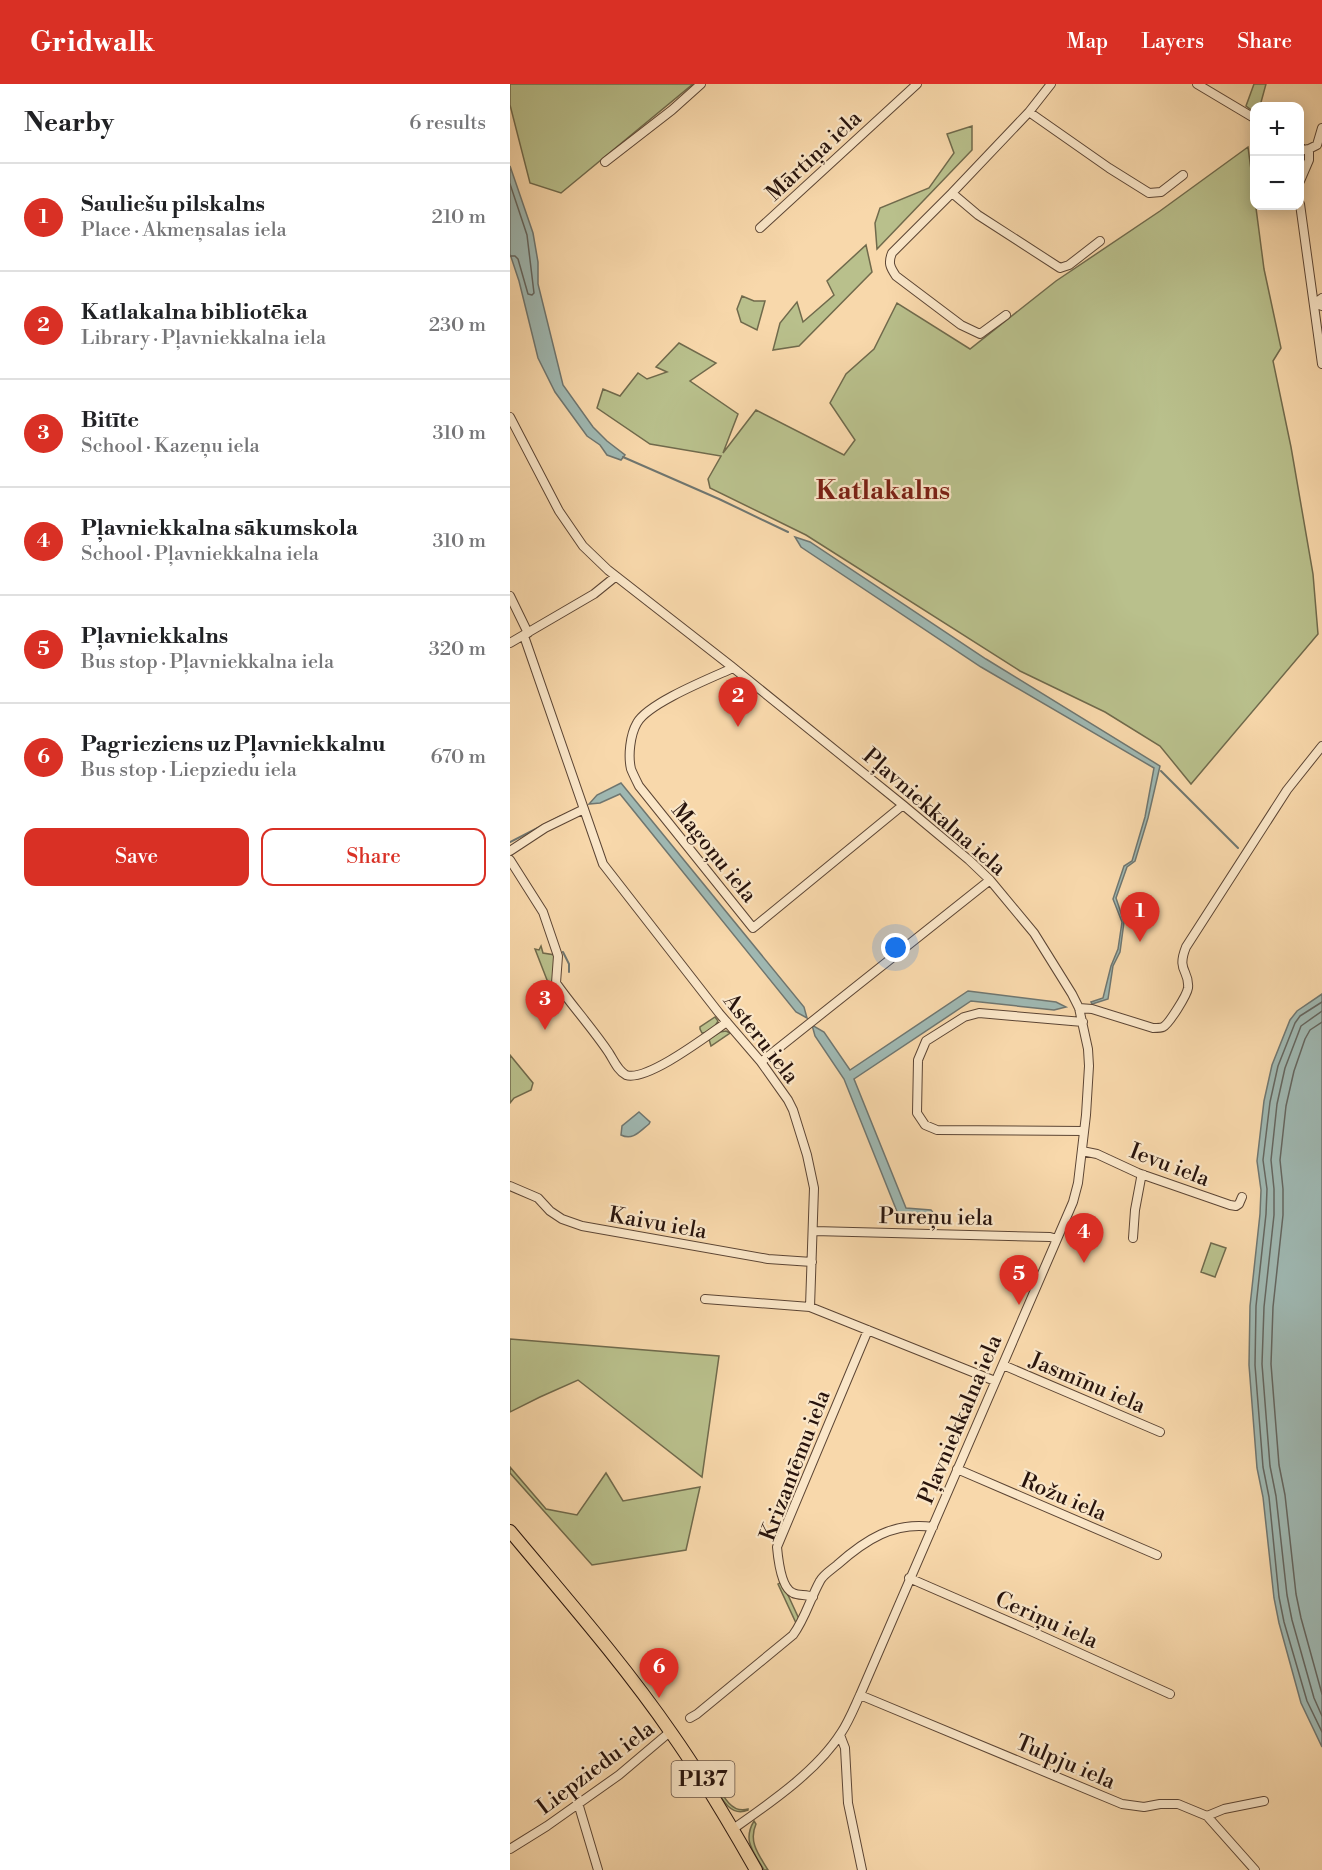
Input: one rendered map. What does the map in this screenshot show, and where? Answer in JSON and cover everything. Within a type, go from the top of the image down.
[{"type":"main road","name":"P137","points":[[510,1530],[628,1674],[671,1731],[756,1870]]},
{"type":"street","points":[[605,162],[672,110],[701,84]]},
{"type":"street","name":"Mārtiņa iela","points":[[760,228],[917,84]]},
{"type":"street","points":[[1006,315],[980,334],[961,325],[896,276],[890,268],[889,260],[892,253],[1029,112],[1052,84]]},
{"type":"street","points":[[1197,84],[1250,116]]},
{"type":"street","points":[[1029,112],[1149,193],[1161,192],[1183,175]]},
{"type":"street","points":[[1304,150],[1317,145],[1322,128]]},
{"type":"street","points":[[1304,170],[1309,160],[1309,149]]},
{"type":"street","points":[[952,193],[978,215],[1060,268],[1070,265],[1100,240]]},
{"type":"street","points":[[1300,210],[1320,302],[1322,364]]},
{"type":"street","name":"Pļavniekkalna iela","points":[[510,417],[564,518],[584,546],[615,577],[903,804],[990,880],[1034,933],[1072,994],[1079,1008],[1088,1049],[1089,1066],[1082,1151],[1075,1193],[1067,1218],[994,1381],[860,1695],[840,1735],[796,1782],[733,1829]]},
{"type":"street","points":[[510,643],[594,594],[615,577]]},
{"type":"street","name":"Asteru iela","points":[[510,596],[526,635],[603,864],[761,1062],[788,1100],[812,1172],[814,1188],[810,1307]]},
{"type":"street","name":"Magoņu iela","points":[[733,668],[666,700],[649,711],[637,723],[630,744],[631,768],[639,786],[753,928],[903,804]]},
{"type":"street","points":[[1079,1008],[1092,1009],[1153,1028],[1162,1027],[1168,1022],[1187,992],[1188,980],[1181,964],[1186,947],[1287,790],[1322,746]]},
{"type":"street","points":[[510,851],[546,828],[584,809]]},
{"type":"street","points":[[510,860],[543,912],[558,956],[556,983],[620,1070],[634,1076],[644,1074],[665,1064],[727,1022]]},
{"type":"street","points":[[761,1062],[990,880]]},
{"type":"street","points":[[1083,1023],[979,1013],[964,1017],[926,1041],[918,1060],[917,1113],[925,1125],[937,1131],[1084,1131]]},
{"type":"street","name":"Ievu iela","points":[[1082,1151],[1097,1154],[1144,1175],[1230,1205],[1236,1206],[1242,1197]]},
{"type":"street","points":[[1132,1238],[1141,1178],[1144,1175]]},
{"type":"street","name":"Kaivu iela","points":[[510,1186],[538,1198],[550,1211],[562,1219],[582,1226],[768,1259],[812,1262]]},
{"type":"street","name":"Pureņu iela","points":[[814,1231],[1057,1239]]},
{"type":"street","points":[[705,1299],[810,1307],[994,1381]]},
{"type":"street","name":"Krizantēmu iela","points":[[813,1597],[789,1590],[781,1573],[777,1547],[868,1330]]},
{"type":"street","name":"Jasmīnu iela","points":[[1003,1365],[1160,1432]]},
{"type":"street","name":"Rožu iela","points":[[957,1469],[1157,1555]]},
{"type":"street","points":[[690,1718],[793,1635],[821,1579],[852,1552],[888,1530],[919,1525],[933,1527]]},
{"type":"street","name":"Ceriņu iela","points":[[909,1578],[1170,1694]]},
{"type":"street","name":"Tulpju iela","points":[[860,1695],[1122,1804],[1144,1807],[1178,1804],[1207,1816]]},
{"type":"street","name":"Liepziedu iela","points":[[510,1849],[548,1826],[619,1775],[671,1731]]},
{"type":"street","points":[[840,1735],[845,1748],[848,1803],[862,1870]]},
{"type":"street","points":[[1255,1870],[1207,1816],[1224,1809],[1264,1801]]},
{"type":"street","points":[[578,1803],[598,1870]]},
{"type":"green space","points":[[510,84],[693,84],[561,193],[530,183],[510,105]]},
{"type":"green space","points":[[1254,84],[1266,84],[1261,102],[1250,102],[1250,109],[1246,106]]},
{"type":"green space","points":[[972,126],[972,150],[877,249],[875,223],[880,208],[929,188],[954,153],[947,134]]},
{"type":"green space","points":[[1248,147],[1250,210],[1256,210],[1264,269],[1281,348],[1273,361],[1291,447],[1313,574],[1318,634],[1191,784],[1160,746],[1105,712],[1020,671],[806,535],[710,488],[708,479],[721,456],[650,444],[597,408],[603,389],[620,396],[638,373],[647,379],[667,372],[656,367],[679,343],[716,363],[690,381],[738,414],[723,453],[756,410],[844,455],[855,440],[830,403],[846,374],[874,349],[897,303],[970,349],[1056,281],[1160,211]]},
{"type":"green space","points":[[866,245],[872,272],[799,346],[773,350],[780,323],[797,302],[803,322],[834,295],[827,281]]},
{"type":"green space","points":[[742,296],[754,301],[765,301],[757,330],[741,322],[737,309]]},
{"type":"green space","points":[[541,946],[543,953],[555,955],[553,983],[563,997],[563,1002],[547,980],[535,949],[539,950]]},
{"type":"green space","points":[[715,1017],[718,1021],[716,1025],[710,1031],[702,1033],[700,1027]]},
{"type":"green space","points":[[726,1031],[730,1033],[711,1046],[709,1039]]},
{"type":"green space","points":[[510,1055],[533,1083],[531,1090],[514,1098],[510,1103]]},
{"type":"green space","points":[[1211,1243],[1226,1248],[1215,1277],[1201,1272]]},
{"type":"green space","points":[[510,1339],[719,1356],[702,1477],[578,1380],[510,1412]]},
{"type":"green space","points":[[510,1467],[546,1509],[577,1515],[606,1473],[623,1501],[700,1487],[686,1550],[592,1565],[510,1473]]},
{"type":"green space","points":[[782,1582],[799,1619],[796,1623],[778,1584]]},
{"type":"green space","points":[[712,1775],[730,1805],[741,1810],[748,1810],[741,1812],[729,1807],[709,1777]]},
{"type":"green space","points":[[754,1821],[756,1824],[754,1843],[768,1870],[764,1870],[749,1841]]},
{"type":"water","points":[[510,166],[533,233],[538,262],[538,284],[563,385],[593,427],[625,455],[621,460],[607,455],[600,445],[587,436],[555,392],[538,358],[510,254]]},
{"type":"water","points":[[795,537],[810,542],[986,659],[1160,766],[1135,861],[1127,867],[1116,898],[1124,922],[1120,952],[1113,966],[1108,999],[1092,1004],[1091,1002],[1103,998],[1118,949],[1122,922],[1113,899],[1124,866],[1132,861],[1145,817],[1154,768],[981,667],[801,547]]},
{"type":"water","points":[[621,783],[804,1007],[807,1018],[796,1012],[620,794],[600,803],[589,804],[597,795]]},
{"type":"water","points":[[968,991],[1056,1002],[1066,1007],[1054,1010],[971,1001],[854,1079],[906,1208],[931,1210],[934,1214],[929,1219],[902,1217],[898,1214],[844,1079],[815,1036],[812,1025],[824,1032],[850,1070]]},
{"type":"water","points":[[1322,994],[1322,1747],[1301,1703],[1274,1598],[1263,1497],[1257,1468],[1249,1365],[1250,1306],[1261,1190],[1257,1161],[1264,1101],[1272,1065],[1290,1020],[1297,1011]]},
{"type":"water","points":[[639,1112],[650,1122],[649,1124],[633,1136],[621,1135],[622,1126]]},
{"type":"waterway","points":[[623,457],[788,532]]},
{"type":"waterway","points":[[1161,771],[1238,848]]},
{"type":"waterway","points":[[510,842],[561,816]]},
{"type":"waterway","points":[[563,952],[569,964],[569,972]]},
{"type":"place","name":"Katlakalna bibliotēka","points":[[738,727]]},
{"type":"place","name":"Sauliešu pilskalns","points":[[1140,942]]},
{"type":"place","name":"Bitīte","points":[[545,1030]]},
{"type":"place","name":"Pļavniekkalna sākumskola","points":[[1084,1263]]},
{"type":"place","name":"Pļavniekkalns","points":[[1019,1305]]},
{"type":"place","name":"Pagrieziens uz Pļavniekkalnu","points":[[659,1698]]},
{"type":"district","name":"Katlakalns","points":[[883,490]]}]
